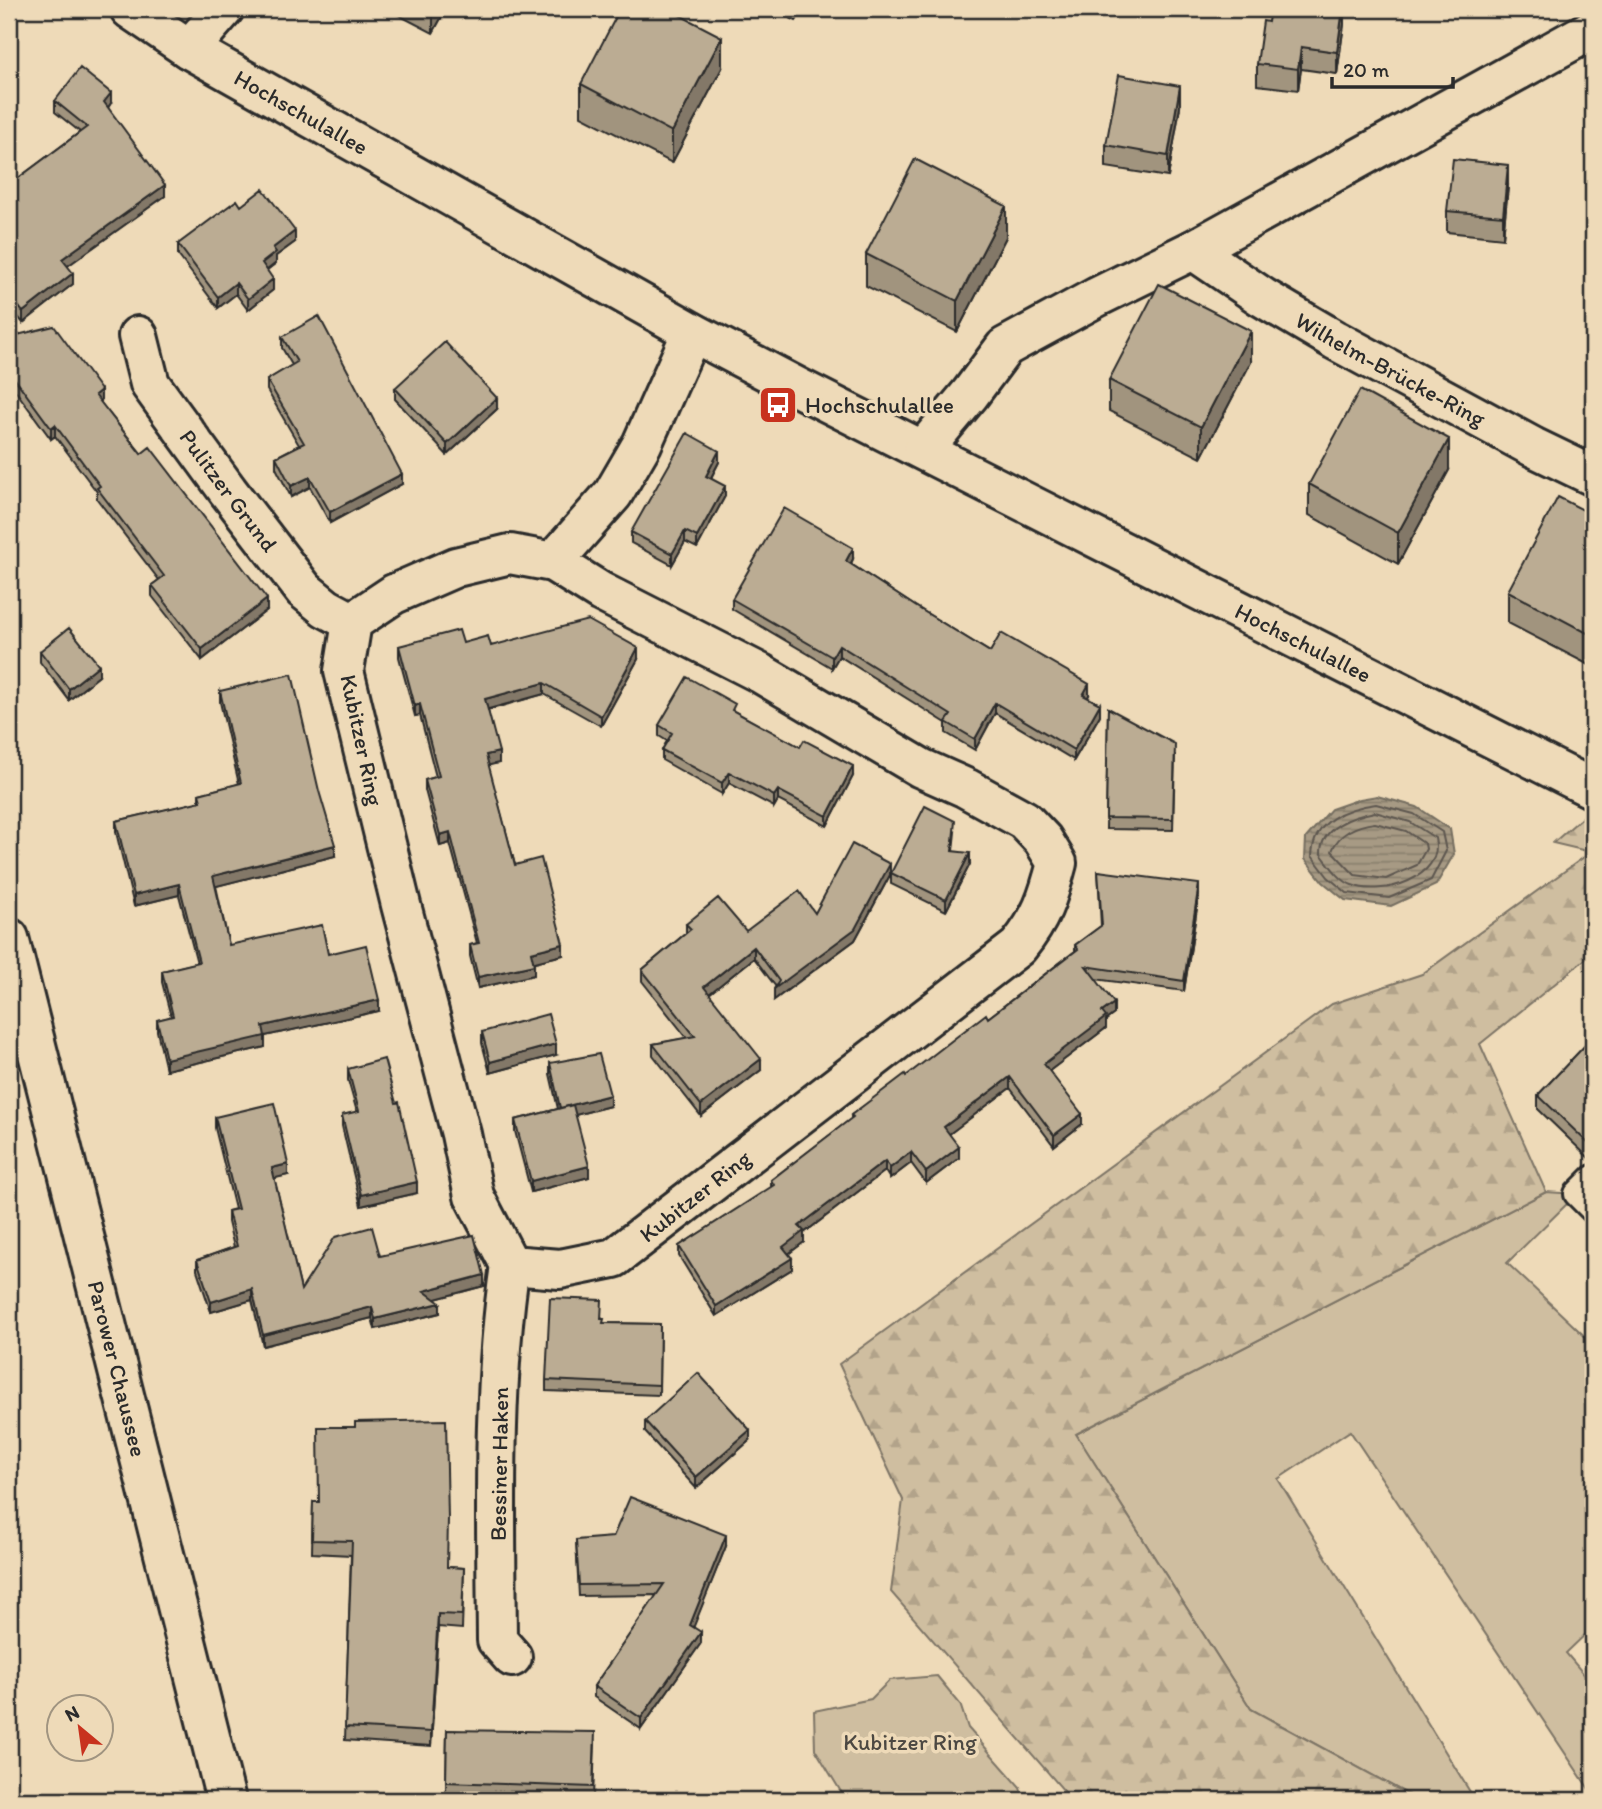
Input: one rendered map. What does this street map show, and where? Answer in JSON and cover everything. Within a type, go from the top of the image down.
[{"type":"street","name":"Hochschulallee","points":[[130,9],[189,49],[692,332],[828,404],[1593,789]]},
{"type":"street","points":[[189,49],[224,9]]},
{"type":"street","points":[[923,450],[1005,347],[1097,297],[1194,250],[1593,29]]},
{"type":"street","name":"Wilhelm-Brücke-Ring","points":[[1194,250],[1262,297],[1335,340],[1533,447],[1593,476]]},
{"type":"street","points":[[553,562],[613,494],[642,444],[692,332]]},
{"type":"street","name":"Pulitzer Grund","points":[[138,336],[150,384],[234,499],[304,590],[326,608],[352,622]]},
{"type":"street","name":"Kubitzer Ring","points":[[510,554],[553,562],[601,592],[760,673],[921,768],[966,788],[1024,820],[1043,840],[1057,863],[1047,902],[1034,928],[1018,947],[614,1258],[560,1269],[510,1265],[474,1196],[344,671],[352,622],[394,594],[456,567],[510,554]]},
{"type":"street","name":"Parower Chaussee","points":[[9,939],[226,1800]]},
{"type":"street","name":"Bessiner Haken","points":[[510,1265],[502,1317],[496,1502],[497,1640],[512,1657]]},
{"type":"lane","points":[[1593,1178],[1577,1194],[1593,1210]]},
{"type":"green space","points":[[1593,808],[1593,953],[1480,1044],[1546,1192],[1076,1434],[1251,1709],[1418,1800],[1065,1800],[1065,1792],[891,1592],[903,1500],[839,1364],[1332,1004],[1422,974],[1591,852],[1553,843]]},
{"type":"green space","points":[[1546,1192],[1577,1194],[1507,1263],[1593,1344],[1593,1627],[1566,1653],[1593,1685],[1593,1795],[1350,1431],[1278,1479],[1475,1800],[1418,1800],[1251,1709],[1076,1434]]},
{"type":"green space","name":"Kubitzer Ring","points":[[937,1676],[960,1704],[968,1728],[1020,1787],[1024,1800],[846,1800],[815,1749],[814,1711],[871,1699],[890,1680]]},
{"type":"water","points":[[1377,796],[1417,807],[1450,829],[1454,854],[1436,885],[1391,906],[1345,900],[1323,882],[1305,859],[1306,838],[1331,809]]},
{"type":"building","points":[[620,9],[668,9],[722,37],[672,132],[581,84]]},
{"type":"building","points":[[1270,9],[1343,9],[1337,52],[1301,47],[1298,69],[1257,64],[1263,21],[1268,22]]},
{"type":"building","points":[[80,68],[111,93],[104,102],[165,185],[62,259],[73,273],[23,312],[9,294],[9,196],[12,193],[9,185],[87,127],[55,101]]},
{"type":"building","points":[[1119,75],[1180,86],[1168,156],[1106,145]]},
{"type":"building","points":[[915,159],[1006,206],[957,301],[866,254]]},
{"type":"building","points":[[1453,159],[1508,165],[1503,216],[1447,211]]},
{"type":"building","points":[[263,189],[295,231],[273,248],[276,252],[262,263],[273,279],[248,299],[236,283],[218,297],[178,244],[237,200],[241,206]]},
{"type":"building","points":[[1159,284],[1251,331],[1201,427],[1109,380]]},
{"type":"building","points":[[319,316],[402,474],[330,512],[310,477],[291,486],[276,457],[304,443],[267,380],[297,362],[282,337]]},
{"type":"building","points":[[54,326],[101,390],[95,395],[141,454],[150,447],[267,599],[202,649],[152,585],[164,576],[97,488],[100,486],[55,425],[51,428],[15,379],[9,381],[9,337]]},
{"type":"building","points":[[445,342],[497,398],[447,444],[395,388]]},
{"type":"building","points":[[1360,390],[1449,439],[1398,533],[1309,484]]},
{"type":"building","points":[[687,433],[719,451],[706,476],[725,486],[697,537],[685,531],[672,554],[631,532]]},
{"type":"building","points":[[1558,497],[1593,515],[1593,636],[1508,591]]},
{"type":"building","points":[[784,508],[853,548],[846,561],[990,652],[1001,633],[1089,684],[1083,695],[1100,704],[1074,750],[995,703],[975,739],[946,722],[951,715],[839,645],[832,657],[732,599]]},
{"type":"building","points":[[588,620],[638,648],[601,716],[544,683],[485,699],[499,752],[486,755],[515,865],[541,858],[563,944],[531,952],[534,965],[478,977],[470,945],[479,943],[450,832],[440,835],[425,780],[439,776],[420,704],[415,706],[399,646],[459,630],[463,643],[488,636],[491,646]]},
{"type":"building","points":[[69,628],[99,665],[69,689],[40,651]]},
{"type":"building","points":[[292,674],[319,791],[335,845],[213,876],[229,945],[322,925],[328,954],[366,945],[379,1000],[263,1026],[265,1036],[166,1059],[157,1020],[173,1016],[162,971],[199,962],[179,884],[134,895],[116,821],[201,801],[199,794],[241,783],[220,691]]},
{"type":"building","points":[[687,677],[735,704],[732,710],[800,747],[804,740],[853,766],[827,816],[778,790],[774,796],[729,772],[722,783],[662,750],[672,733],[659,725]]},
{"type":"building","points":[[1108,708],[1175,744],[1173,819],[1106,818]]},
{"type":"building","points":[[925,806],[955,821],[952,851],[970,853],[946,900],[891,873]]},
{"type":"building","points":[[852,844],[890,864],[855,929],[774,989],[779,981],[754,947],[704,987],[761,1059],[701,1105],[653,1044],[695,1036],[642,970],[691,929],[686,924],[718,898],[746,931],[799,891],[815,913]]},
{"type":"building","points":[[1098,871],[1199,884],[1184,981],[1086,966],[1114,1003],[1102,1012],[1106,1017],[1044,1064],[1082,1114],[1054,1135],[1010,1077],[944,1127],[959,1147],[926,1172],[911,1152],[890,1168],[885,1161],[799,1226],[804,1231],[783,1247],[792,1258],[716,1306],[679,1246],[774,1185],[771,1180],[853,1117],[851,1115],[986,1014],[988,1018],[1078,949],[1075,945],[1102,925]]},
{"type":"building","points":[[548,1014],[556,1044],[490,1062],[482,1032]]},
{"type":"building","points":[[1593,1037],[1593,1144],[1591,1146],[1538,1095]]},
{"type":"building","points":[[599,1054],[610,1095],[560,1108],[550,1063]]},
{"type":"building","points":[[384,1059],[396,1103],[399,1102],[417,1182],[361,1195],[342,1115],[359,1111],[348,1069]]},
{"type":"building","points":[[274,1103],[288,1164],[272,1168],[301,1290],[335,1237],[372,1227],[380,1256],[474,1235],[484,1275],[424,1291],[440,1303],[375,1319],[372,1307],[263,1335],[252,1289],[211,1302],[197,1260],[237,1246],[228,1211],[238,1209],[215,1117]]},
{"type":"building","points":[[573,1105],[589,1166],[531,1181],[515,1120]]},
{"type":"building","points":[[550,1298],[602,1300],[603,1323],[660,1324],[659,1385],[546,1380]]},
{"type":"building","points":[[698,1373],[750,1430],[696,1477],[645,1421]]},
{"type":"building","points":[[446,1420],[447,1567],[464,1568],[462,1615],[438,1614],[431,1732],[345,1727],[352,1541],[312,1540],[313,1502],[319,1502],[318,1427],[355,1427],[355,1422]]},
{"type":"building","points":[[630,1497],[726,1535],[690,1625],[701,1632],[641,1718],[594,1686],[664,1584],[579,1585],[576,1540],[613,1537]]},
{"type":"building","points":[[447,1730],[595,1732],[593,1787],[446,1782]]},
{"type":"building","points":[[401,1797],[459,1800],[401,1800]]},
{"type":"place","name":"Hochschulallee","points":[[778,405]]}]
